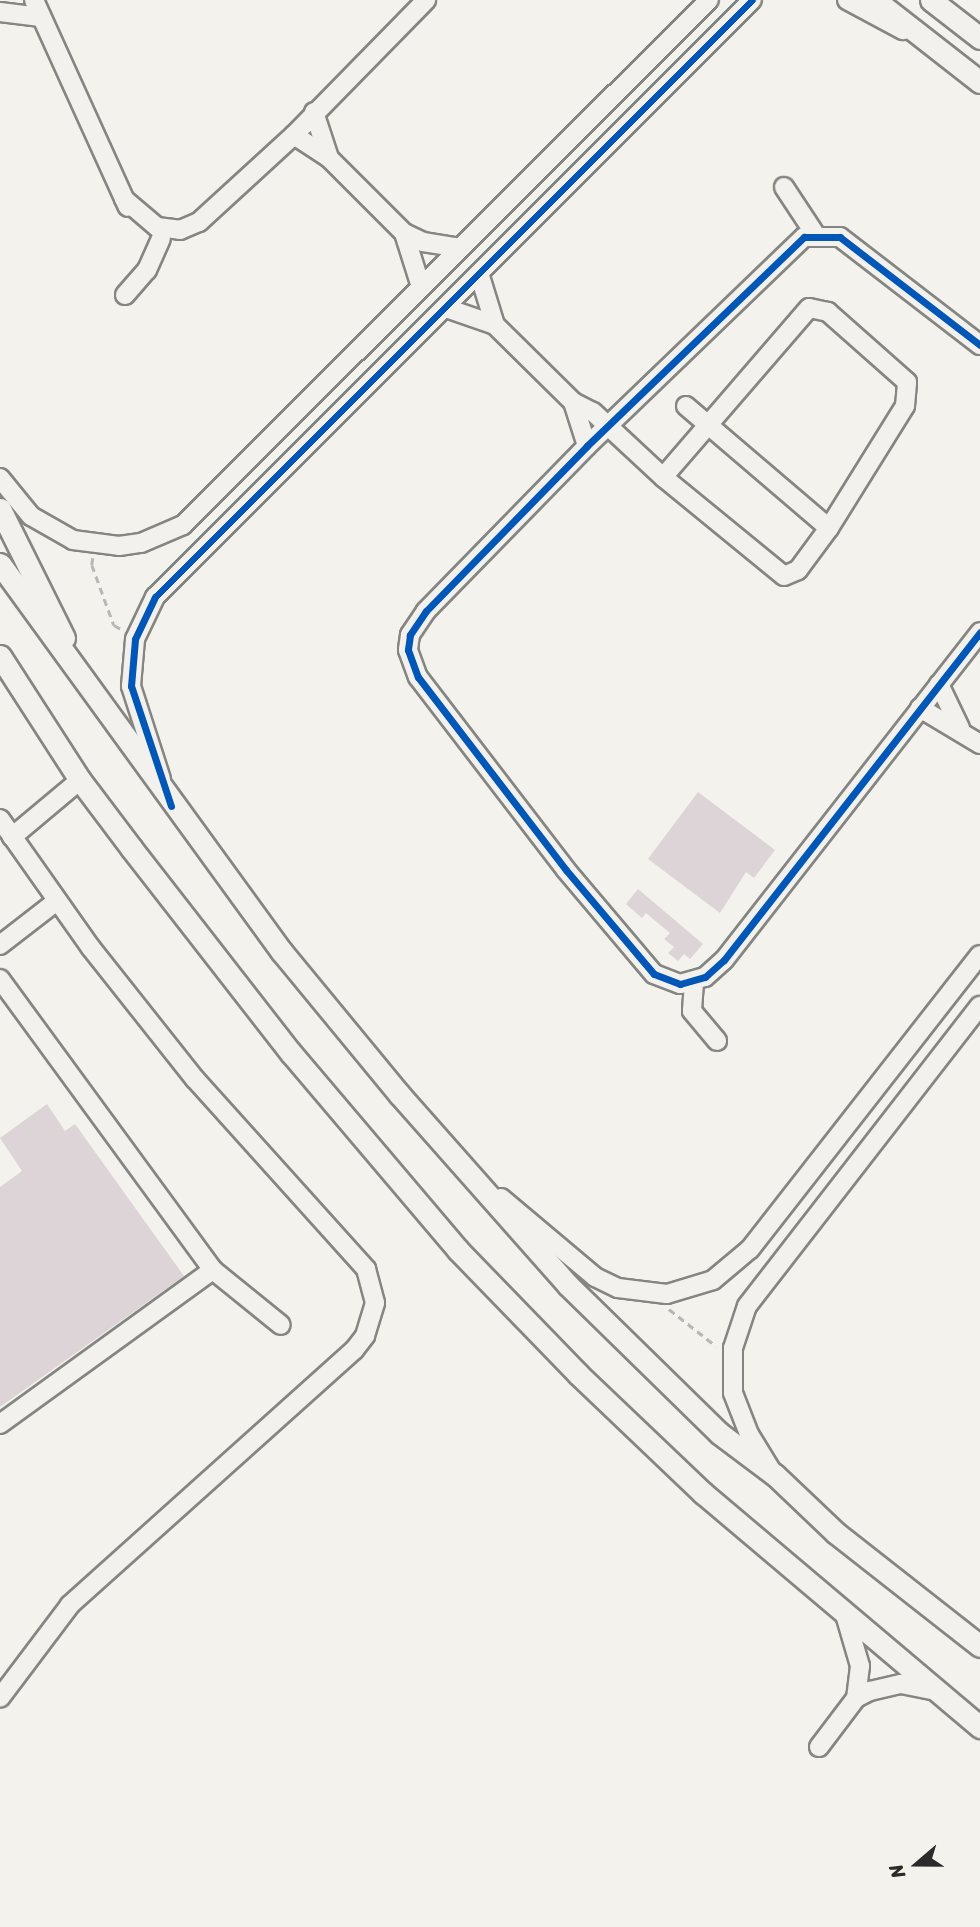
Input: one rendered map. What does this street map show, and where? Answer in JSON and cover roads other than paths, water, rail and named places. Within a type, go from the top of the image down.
[{"type":"main road","points":[[875,0],[980,82]]},
{"type":"main road","points":[[931,0],[980,38]]},
{"type":"main road","points":[[0,509],[108,712]]},
{"type":"main road","points":[[0,564],[108,712],[172,806],[299,973],[460,1163],[616,1336],[719,1433],[775,1475],[836,1533],[980,1646]]},
{"type":"main road","points":[[0,656],[80,780],[291,1054],[458,1250],[640,1434],[846,1618],[980,1727]]},
{"type":"street","points":[[34,0],[139,227],[162,239],[179,240],[197,233],[222,202]]},
{"type":"street","points":[[0,478],[31,516],[51,530],[96,544],[141,543],[183,525],[709,0]]},
{"type":"street","points":[[172,806],[136,709],[131,662],[135,639],[155,597],[752,0]]},
{"type":"street","points":[[847,0],[940,50]]},
{"type":"street","points":[[124,198],[151,225],[172,230],[199,222],[294,135],[425,1]]},
{"type":"street","points":[[0,12],[41,17]]},
{"type":"street","points":[[314,112],[328,158]]},
{"type":"street","points":[[294,135],[328,158],[404,233],[423,242],[459,248]]},
{"type":"street","points":[[784,187],[815,234]]},
{"type":"street","points":[[404,233],[421,287]]},
{"type":"street","points":[[980,345],[840,237],[815,234],[786,250],[587,446],[416,622],[410,635],[411,664],[520,813],[644,963],[666,981],[694,982],[724,960],[980,632]]},
{"type":"street","points":[[125,295],[147,270],[162,239]]},
{"type":"street","points":[[479,273],[495,325]]},
{"type":"street","points":[[446,308],[495,325],[573,402],[609,426],[663,477],[784,576],[796,573],[829,528],[908,399],[903,375],[828,312],[809,308],[663,477]]},
{"type":"street","points":[[573,402],[587,446]]},
{"type":"street","points":[[686,406],[829,528]]},
{"type":"street","points":[[939,684],[960,729]]},
{"type":"street","points":[[920,708],[960,729],[980,744]]},
{"type":"street","points":[[12,837],[80,780]]},
{"type":"street","points":[[0,819],[57,901],[195,1079],[366,1269],[375,1303],[365,1336],[354,1350],[70,1605],[0,1698]]},
{"type":"street","points":[[0,945],[57,901]]},
{"type":"street","points":[[460,1163],[595,1277],[618,1288],[667,1294],[713,1280],[750,1250],[980,955]]},
{"type":"street","points":[[0,979],[213,1270],[281,1325]]},
{"type":"street","points":[[694,982],[692,1011],[717,1041]]},
{"type":"street","points":[[775,1475],[739,1414],[733,1393],[733,1348],[738,1326],[760,1287],[980,1006]]},
{"type":"street","points":[[0,1424],[213,1270]]},
{"type":"street","points":[[819,1747],[856,1698],[860,1665],[846,1618]]},
{"type":"street","points":[[856,1698],[901,1684],[933,1689]]}]
